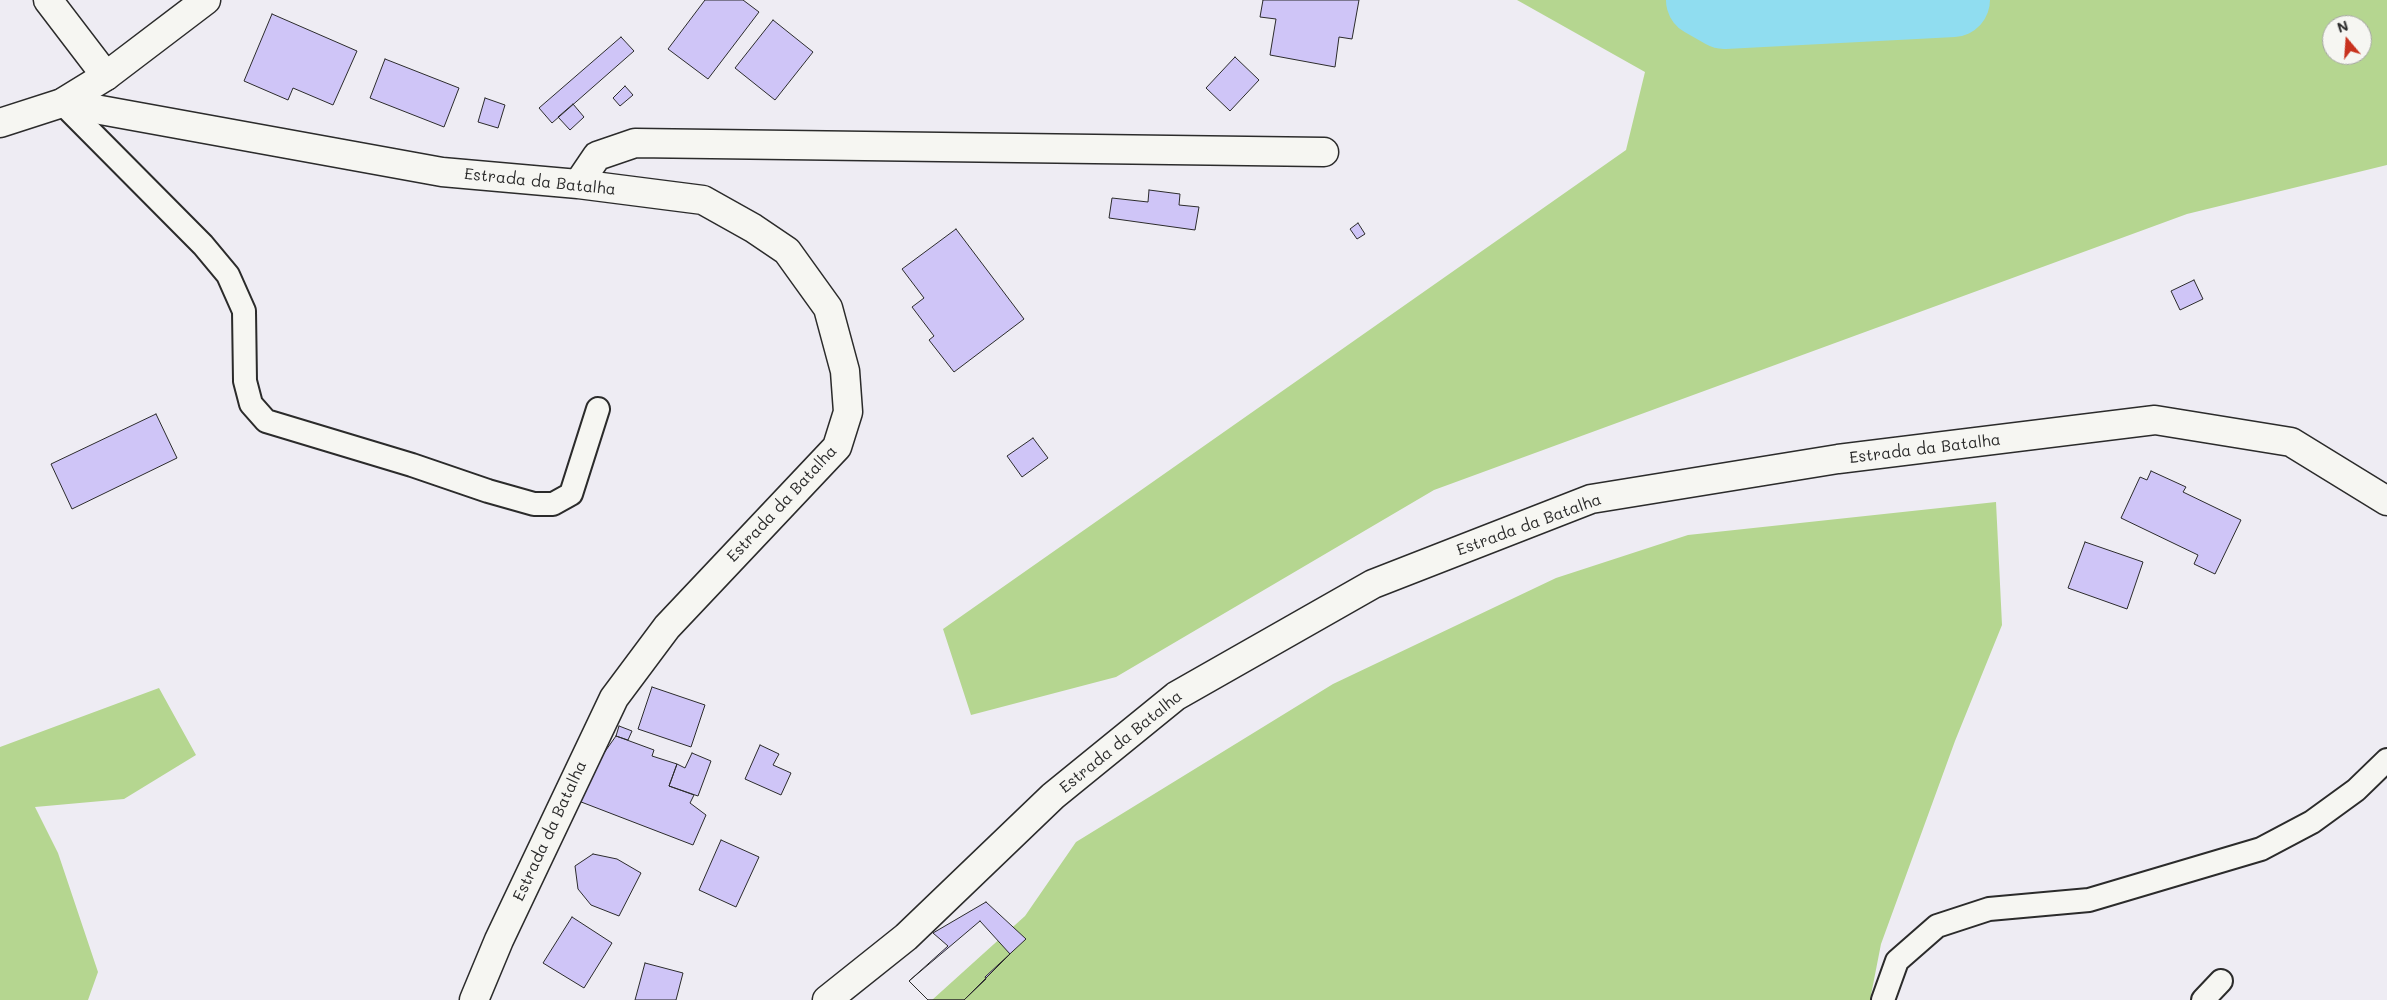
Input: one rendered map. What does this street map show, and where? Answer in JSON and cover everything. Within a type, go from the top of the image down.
[{"type":"street","points":[[48,0],[106,76]]},
{"type":"street","name":"Estrada da Batalha","points":[[0,123],[62,103],[106,76],[206,0]]},
{"type":"street","name":"Estrada da Batalha","points":[[62,103],[442,172],[578,184],[703,200],[753,228],[787,250],[828,308],[845,371],[848,412],[837,448],[668,627],[614,698],[499,940],[474,1000]]},
{"type":"street","points":[[578,184],[597,156],[635,142],[1324,152]]},
{"type":"street","name":"Estrada da Batalha","points":[[827,1000],[906,937],[1053,796],[1176,696],[1373,584],[1591,499],[1838,459],[2155,420],[2292,442],[2387,501]]},
{"type":"lane","points":[[62,103],[203,245],[228,275],[244,311],[245,381],[247,389],[251,404],[266,421],[412,465],[488,491],[534,504],[552,504],[571,494],[598,409]]},
{"type":"lane","points":[[1883,1000],[1897,961],[1937,926],[1989,909],[2089,900],[2261,849],[2312,822],[2356,790],[2387,760]]},
{"type":"lane","points":[[2203,1000],[2222,981]]},
{"type":"green space","points":[[1517,0],[2387,0],[2387,165],[2187,214],[1434,490],[1116,677],[971,715],[943,629],[1626,150],[1645,72]]},
{"type":"green space","points":[[1996,502],[2002,625],[1955,741],[1881,944],[1870,1000],[932,1000],[1025,916],[1076,842],[1333,684],[1556,578],[1688,535]]},
{"type":"green space","points":[[159,688],[196,755],[124,799],[35,807],[58,853],[98,972],[88,1000],[0,1000],[0,747]]},
{"type":"building","points":[[705,0],[743,0],[759,12],[708,79],[668,49]]},
{"type":"building","points":[[1263,0],[1359,0],[1352,39],[1339,37],[1335,67],[1270,55],[1276,19],[1260,17]]},
{"type":"building","points":[[272,14],[357,51],[333,105],[293,88],[288,100],[244,81]]},
{"type":"building","points":[[773,20],[813,52],[775,100],[735,68]]},
{"type":"building","points":[[621,37],[634,51],[552,123],[539,108]]},
{"type":"building","points":[[1235,57],[1259,80],[1230,111],[1206,88]]},
{"type":"building","points":[[385,59],[459,88],[444,127],[370,98]]},
{"type":"building","points":[[625,86],[633,95],[620,106],[613,98]]},
{"type":"building","points":[[485,98],[505,105],[498,128],[478,122]]},
{"type":"building","points":[[573,104],[584,117],[570,130],[558,117]]},
{"type":"building","points":[[1149,190],[1180,194],[1179,205],[1199,207],[1195,230],[1109,218],[1112,198],[1148,202]]},
{"type":"building","points":[[1358,223],[1365,234],[1357,239],[1350,229]]},
{"type":"building","points":[[956,229],[1024,319],[954,372],[929,340],[934,336],[912,307],[924,298],[902,269]]},
{"type":"building","points":[[2194,280],[2203,299],[2180,310],[2171,291]]},
{"type":"building","points":[[156,414],[177,458],[72,509],[51,464]]},
{"type":"building","points":[[1033,438],[1048,458],[1022,477],[1007,456]]},
{"type":"building","points":[[2151,471],[2186,487],[2183,492],[2241,520],[2215,574],[2194,564],[2198,555],[2121,518],[2140,477],[2147,480]]},
{"type":"building","points":[[2085,542],[2143,562],[2127,609],[2068,588]]},
{"type":"building","points":[[652,687],[705,705],[691,747],[638,729]]},
{"type":"building","points":[[619,726],[632,731],[628,740],[616,736]]},
{"type":"building","points":[[616,736],[654,750],[652,756],[677,764],[669,786],[694,795],[690,803],[706,815],[693,845],[576,800],[584,781]]},
{"type":"building","points":[[760,745],[779,754],[773,765],[791,773],[781,795],[745,779]]},
{"type":"building","points":[[692,753],[711,761],[698,796],[669,786],[677,764],[685,768]]},
{"type":"building","points":[[721,840],[759,857],[736,907],[699,890]]},
{"type":"building","points":[[593,854],[617,859],[641,873],[619,916],[591,905],[578,889],[575,866]]},
{"type":"building","points":[[986,902],[1026,939],[985,977],[986,979],[964,1000],[928,1000],[909,981],[948,946],[933,933]]},
{"type":"building","points":[[572,917],[612,943],[584,988],[543,963]]},
{"type":"building","points":[[980,921],[1010,954],[964,1000],[928,1000],[909,981]]},
{"type":"building","points":[[645,963],[683,973],[676,1000],[635,1000]]},
{"type":"waterway","points":[[1703,0],[1724,12],[1953,0]]}]
